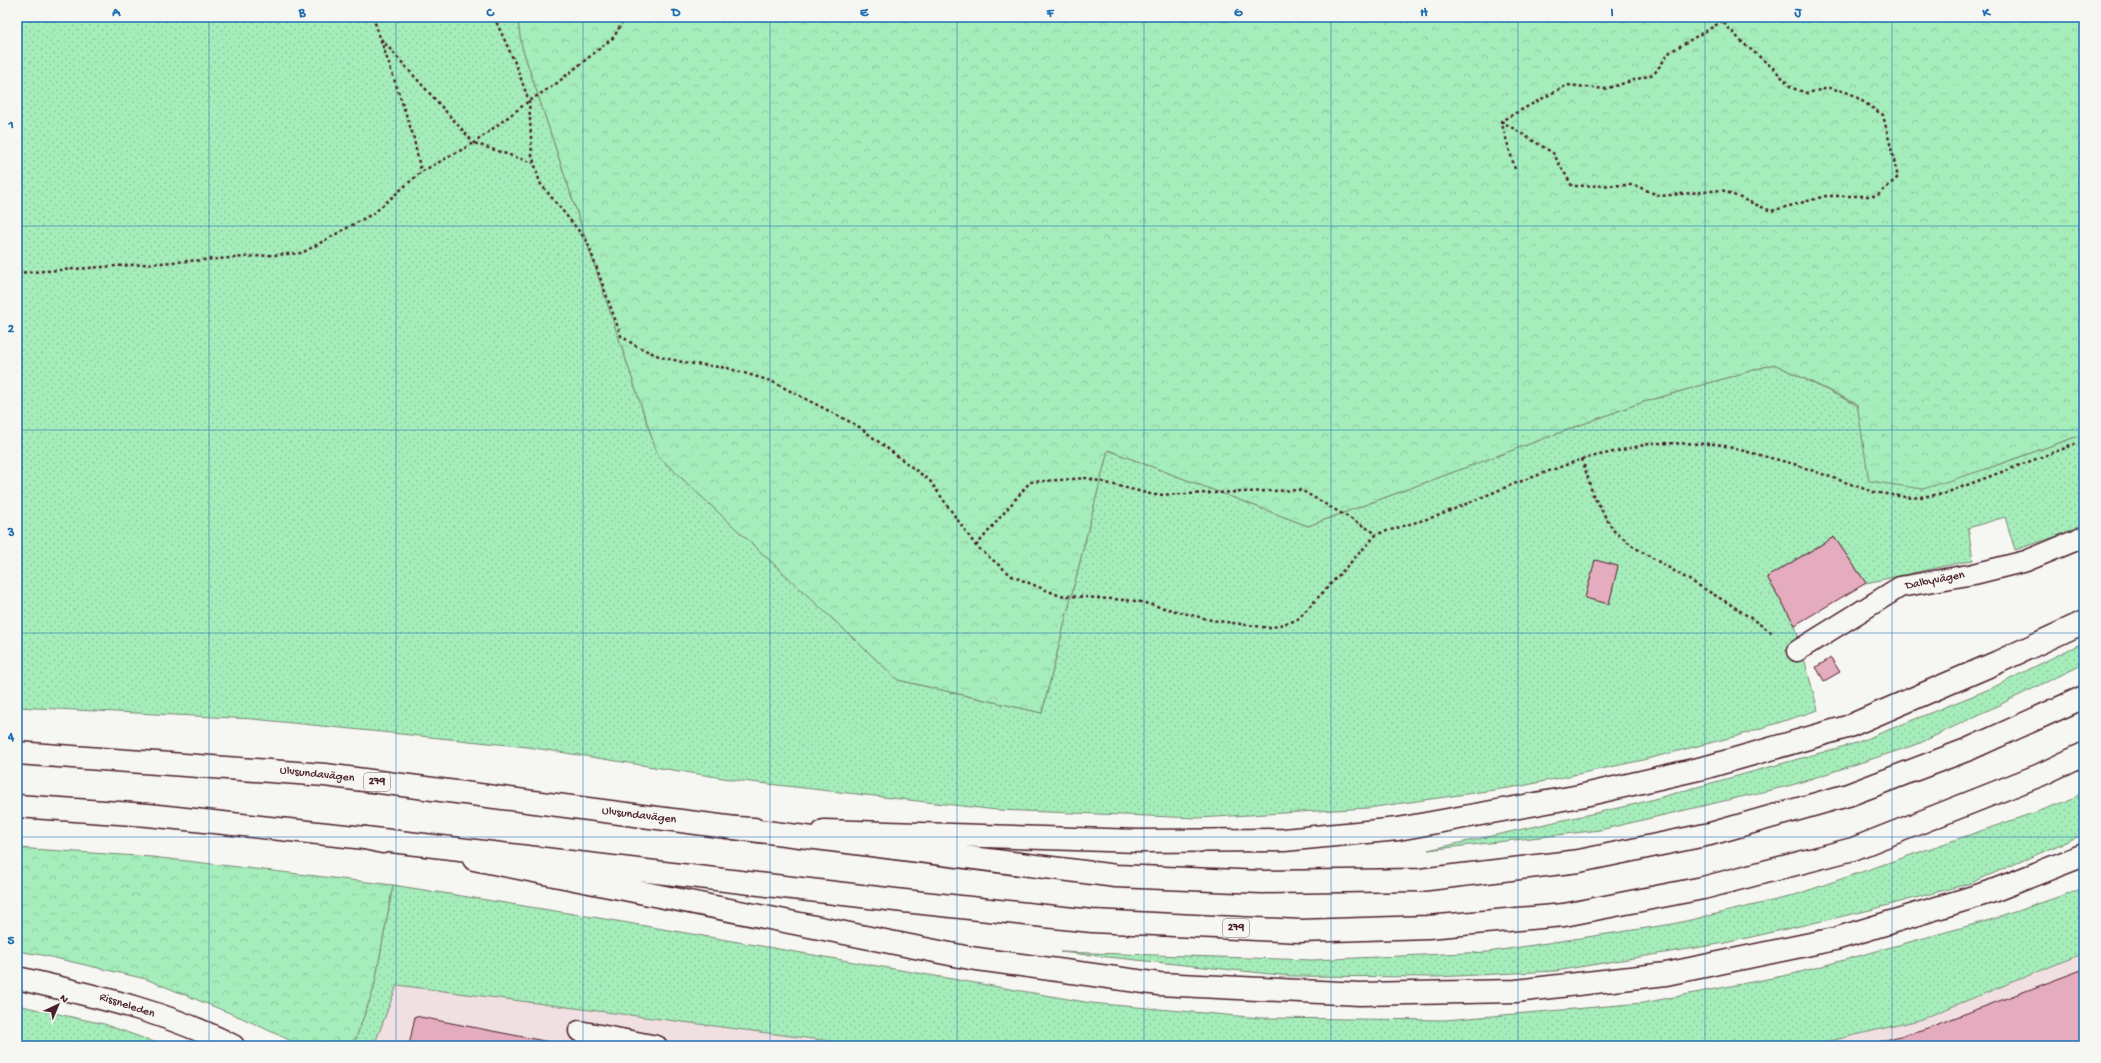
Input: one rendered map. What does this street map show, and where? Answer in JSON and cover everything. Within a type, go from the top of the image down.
[{"type":"main road","points":[[735,828],[1139,841],[1284,840],[1398,829],[1595,793],[1707,767],[1847,727],[1998,662],[2084,622]]},
{"type":"main road","name":"279","points":[[735,828],[1116,876],[1262,882],[1420,880],[1579,861],[1717,832],[1848,795],[1969,749],[2084,697]]},
{"type":"main road","name":"Ulvsundavägen","points":[[17,753],[325,775],[735,828]]},
{"type":"main road","name":"279","points":[[17,806],[148,815],[365,838],[896,900],[1092,921],[1300,931],[1428,927],[1564,915],[1718,884],[1853,849],[2040,775],[2084,754]]},
{"type":"main road","points":[[365,838],[970,958],[1159,984],[1360,994],[1516,991],[1666,974],[1835,939],[1990,892],[2084,854]]},
{"type":"main road","name":"Rissneleden","points":[[17,978],[115,1000],[217,1038],[233,1046]]},
{"type":"lane","name":"Dalbyvägen","points":[[1797,651],[1900,587],[1974,574],[2026,561],[2084,537]]},
{"type":"lane","points":[[579,1031],[657,1046]]},
{"type":"path","points":[[373,17],[413,135],[421,172]]},
{"type":"path","points":[[494,17],[516,65],[529,101],[534,163],[540,183],[587,241],[621,336],[636,346],[661,357],[687,363],[727,368],[771,381],[858,426],[930,481],[976,546],[1012,576],[1058,595],[1137,600],[1211,620],[1270,628],[1297,620],[1378,534],[1440,515],[1511,485],[1582,459],[1653,443],[1717,444],[1794,464],[1873,492],[1912,498],[1943,494],[2084,441]]},
{"type":"path","points":[[17,273],[302,253],[374,213],[421,172],[474,143],[529,101],[557,84],[614,37],[625,17]]},
{"type":"path","points":[[1501,121],[1553,154],[1572,186],[1634,185],[1660,196],[1722,190],[1771,211],[1826,196],[1877,196],[1898,177],[1882,115],[1850,93],[1829,88],[1807,93],[1792,88],[1774,69],[1743,43],[1718,17]]},
{"type":"path","points":[[1501,121],[1567,85],[1605,89],[1654,74],[1670,52],[1722,22],[1725,17]]},
{"type":"path","points":[[381,39],[474,143],[534,163]]},
{"type":"path","points":[[1501,121],[1515,169]]},
{"type":"path","points":[[1582,459],[1593,495],[1613,530],[1634,547],[1733,606],[1797,651]]},
{"type":"path","points":[[976,546],[1030,482],[1087,478],[1154,495],[1301,490],[1378,534]]},
{"type":"shaded area","points":[[2084,953],[2084,1046],[1809,1046],[1919,1020]]},
{"type":"shaded area","points":[[396,985],[868,1046],[374,1046]]},
{"type":"green space","points":[[25,17],[517,17],[522,47],[658,456],[898,680],[1042,713],[1108,450],[1308,526],[1637,404],[1774,364],[1986,469],[2084,434],[2084,522],[2064,534],[2015,550],[2005,517],[1968,528],[1973,560],[1866,583],[1834,537],[1767,577],[1795,625],[1818,710],[1737,736],[1643,760],[1522,786],[1368,808],[1198,818],[997,810],[742,781],[528,747],[253,719],[17,707],[17,21]]},
{"type":"green space","points":[[517,17],[2084,17],[2084,434],[1986,469],[1923,489],[1869,481],[1857,404],[1774,364],[1637,404],[1308,526],[1108,450],[1042,713],[898,680],[658,456],[522,47]]},
{"type":"green space","points":[[2084,642],[2084,664],[1918,744],[1792,785],[1600,830],[1428,850],[1636,804],[1856,743],[1992,688]]},
{"type":"green space","points":[[2084,792],[2084,834],[1971,883],[1870,910],[1725,943],[1555,971],[1437,977],[1290,976],[1060,952],[1312,960],[1488,952],[1673,924],[1789,897],[2065,802]]},
{"type":"green space","points":[[17,848],[152,857],[393,885],[374,988],[353,1046],[302,1046],[242,1018],[146,979],[42,955],[17,951]]},
{"type":"green space","points":[[393,885],[605,919],[1091,1003],[1260,1018],[1445,1020],[1643,1003],[1793,974],[1997,918],[2084,888],[2084,953],[1919,1020],[1809,1046],[868,1046],[397,985],[374,1046],[353,1046],[374,988]]},
{"type":"green space","points":[[17,1005],[104,1024],[165,1046],[31,1046],[17,1043]]},
{"type":"building","points":[[1834,537],[1866,583],[1795,625],[1767,577]]},
{"type":"building","points":[[1595,560],[1618,566],[1609,604],[1585,598]]},
{"type":"building","points":[[1831,658],[1840,672],[1824,681],[1816,667]]},
{"type":"building","points":[[2084,969],[2084,1046],[1864,1046],[1922,1030]]},
{"type":"building","points":[[415,1016],[570,1046],[409,1046]]}]
